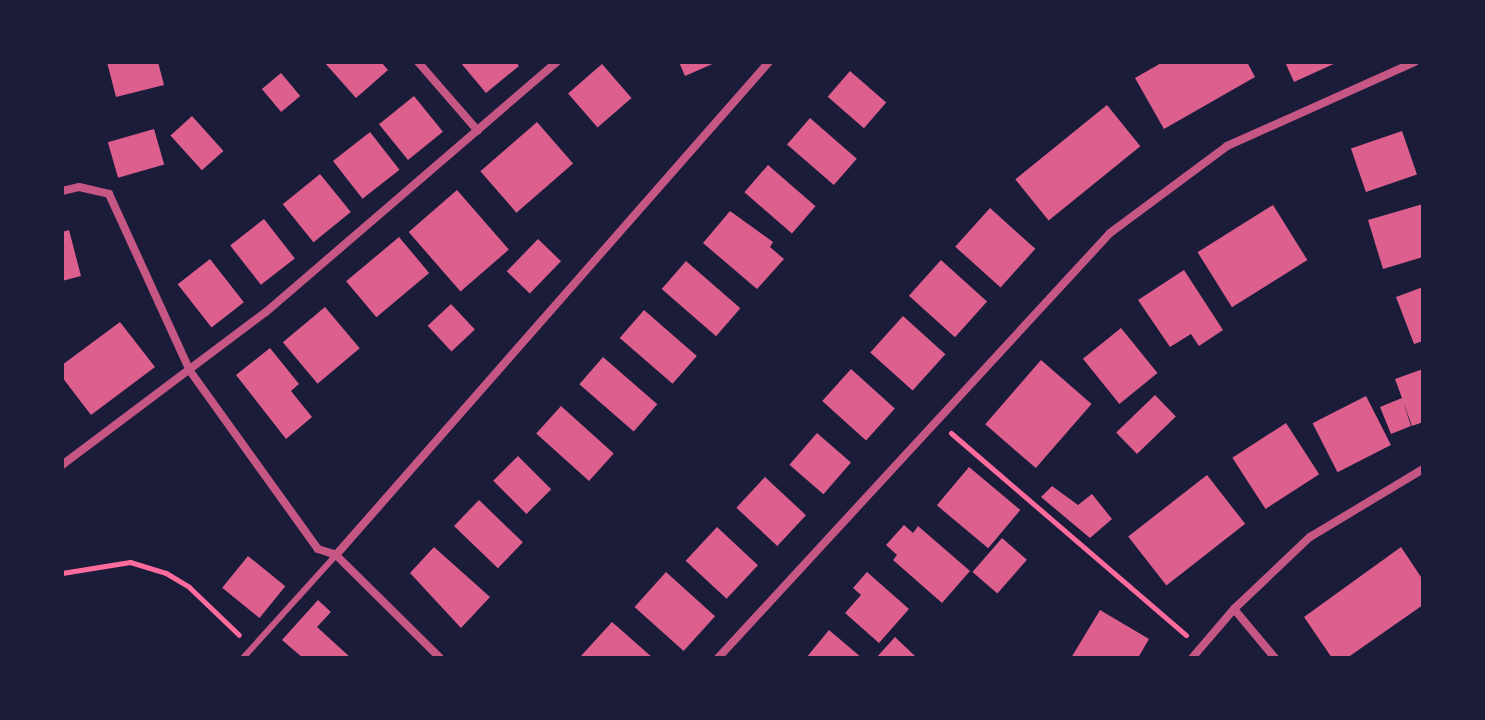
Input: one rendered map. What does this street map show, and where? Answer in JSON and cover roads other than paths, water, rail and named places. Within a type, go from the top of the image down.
[{"type":"street","points":[[418,62],[478,131]]},
{"type":"street","points":[[62,465],[190,371],[557,62]]},
{"type":"street","points":[[336,555],[769,62]]},
{"type":"street","points":[[718,658],[1110,233],[1227,146],[1415,62]]},
{"type":"street","points":[[62,191],[79,187],[109,194],[190,371],[318,549],[336,555],[440,658]]},
{"type":"street","points":[[1192,658],[1199,646],[1234,609],[1310,537],[1423,469]]},
{"type":"street","points":[[1234,609],[1275,658]]},
{"type":"lane","points":[[243,658],[336,555]]}]
